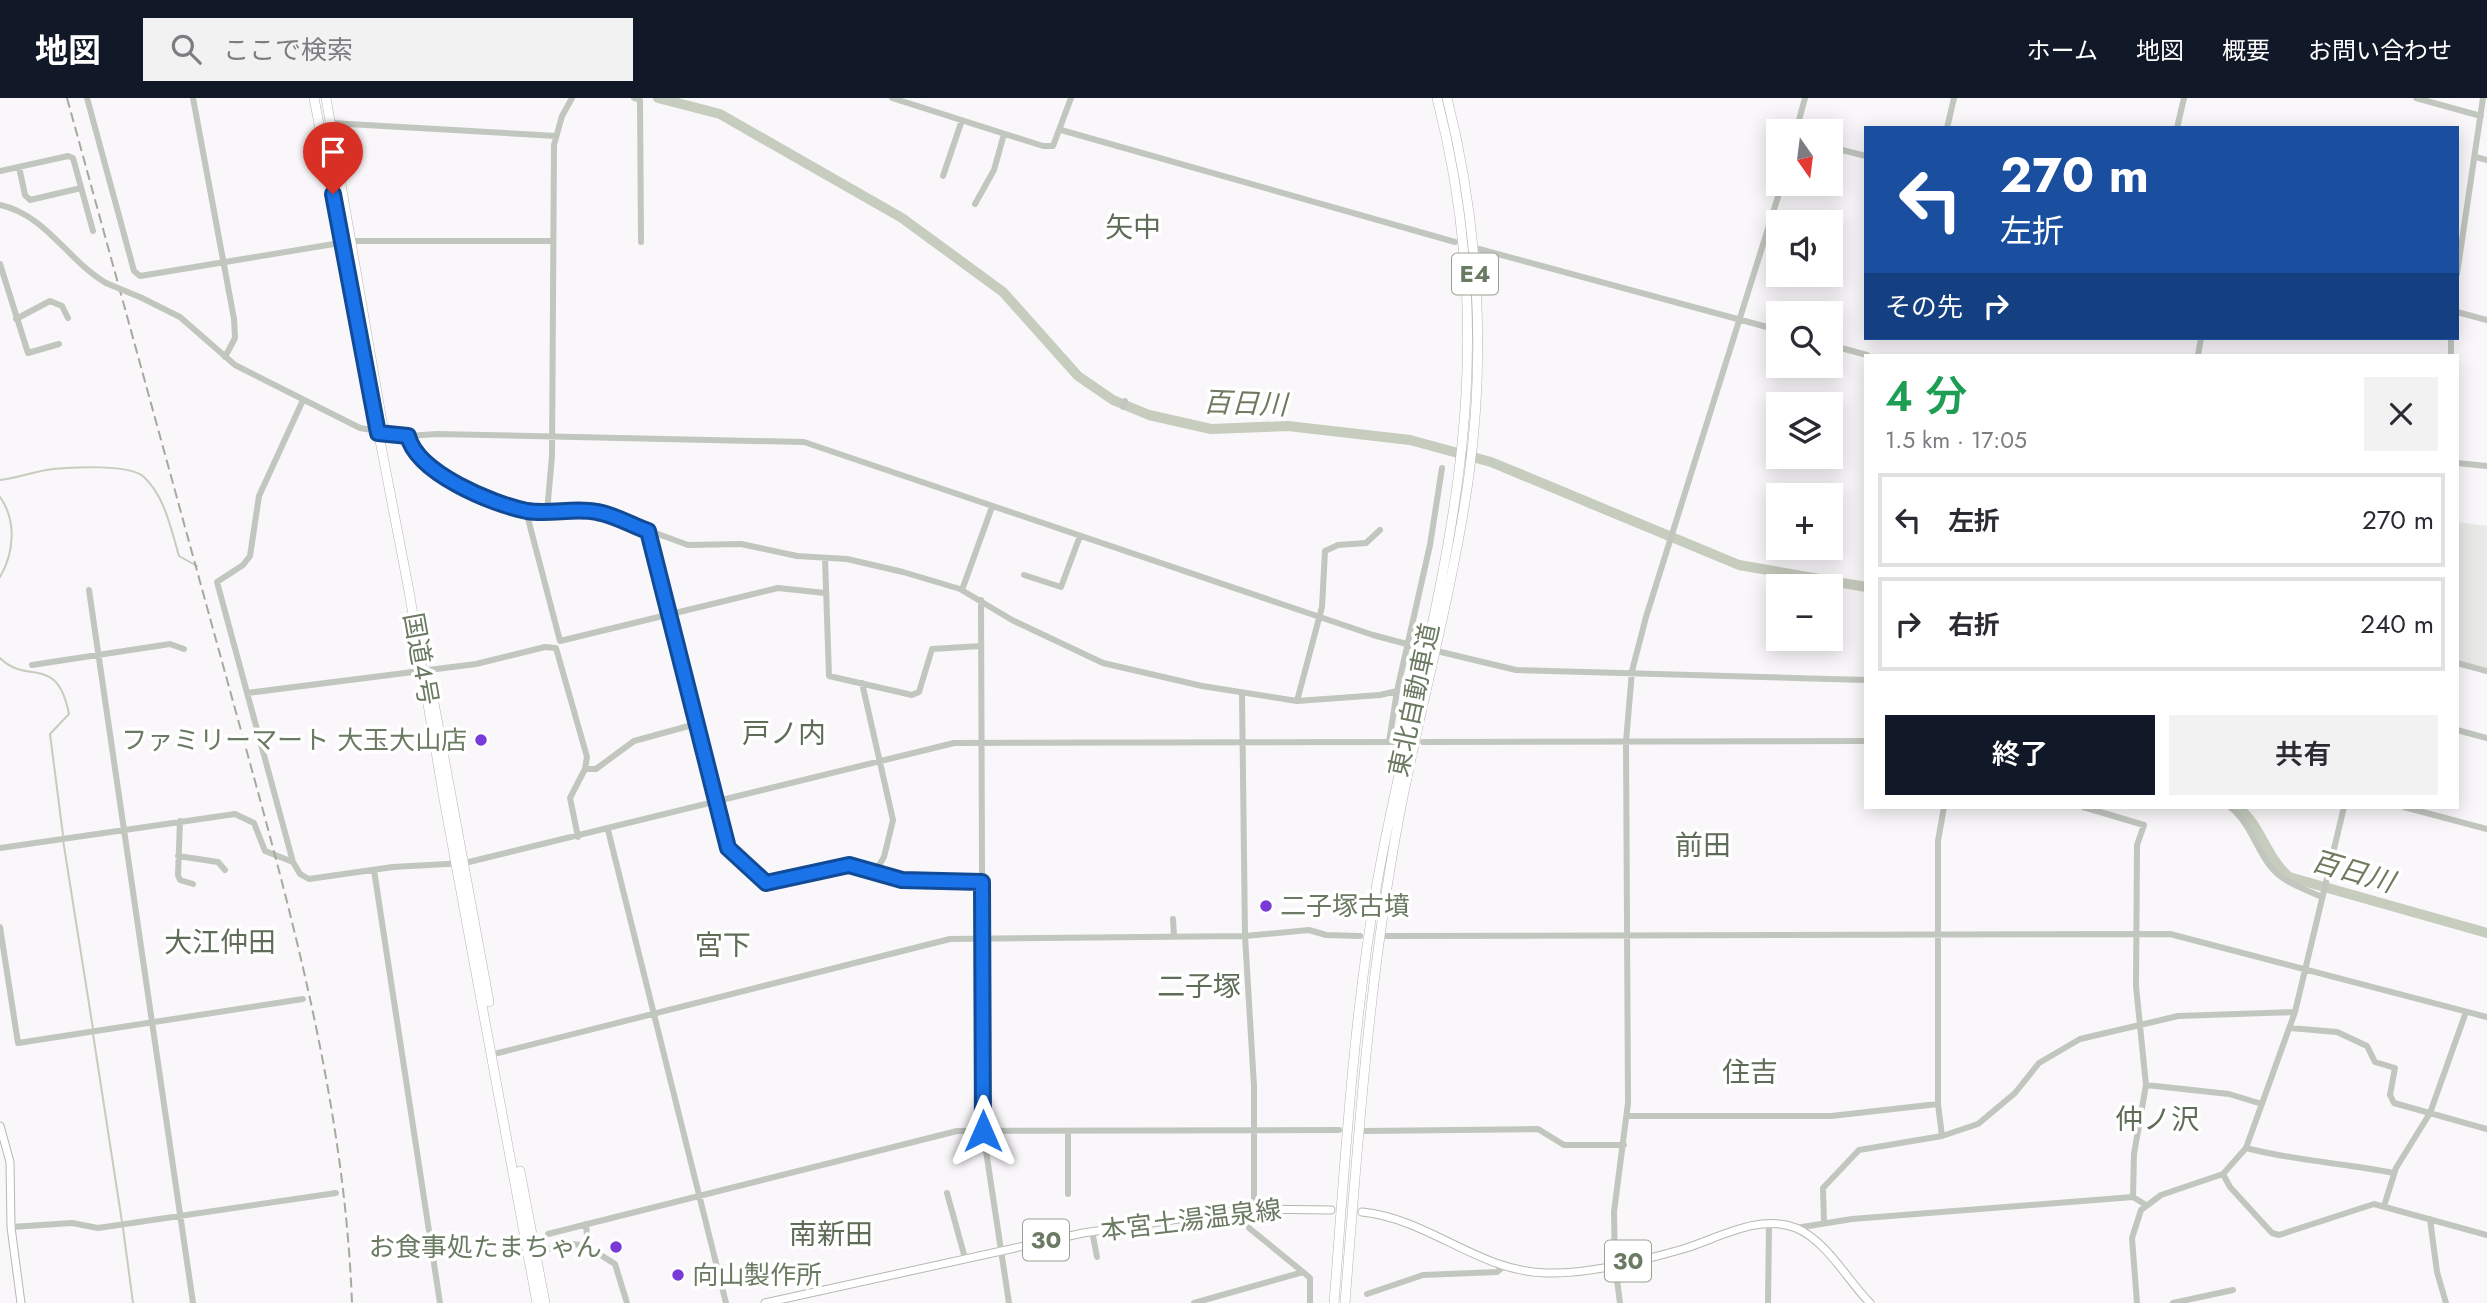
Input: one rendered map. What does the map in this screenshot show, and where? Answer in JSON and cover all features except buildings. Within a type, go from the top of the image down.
[{"type":"highway","name":"国道4号","points":[[314,98],[347,242]]},
{"type":"highway","name":"国道4号","points":[[326,98],[347,242],[381,433],[545,1303]]},
{"type":"highway","name":"東北自動車道","points":[[1334,1303],[1356,1043],[1371,926],[1390,816],[1444,562],[1462,447],[1467,340],[1463,254],[1450,159],[1437,98]]},
{"type":"highway","name":"東北自動車道","points":[[1345,1303],[1365,1053],[1381,926],[1399,816],[1454,564],[1472,452],[1478,340],[1473,253],[1460,156],[1447,98]]},
{"type":"highway","name":"国道4号","points":[[461,864],[537,1303]]},
{"type":"main road","points":[[0,1126],[10,1162],[11,1227],[20,1303]]},
{"type":"main road","name":"本宮土湯温泉線","points":[[765,1303],[1092,1231],[1250,1209],[1331,1210]]},
{"type":"main road","name":"30","points":[[1362,1212],[1401,1218],[1503,1267],[1548,1273],[1615,1264],[1682,1249],[1749,1226],[1769,1224],[1796,1228],[1824,1249],[1870,1303]]},
{"type":"street","points":[[88,98],[134,271],[145,276],[347,242],[553,241]]},
{"type":"street","points":[[193,98],[235,329],[232,345],[225,357]]},
{"type":"street","points":[[547,512],[551,437],[556,136],[572,98]]},
{"type":"street","points":[[634,98],[640,100],[641,242]]},
{"type":"street","points":[[892,98],[1043,146],[1053,146],[1071,98]]},
{"type":"street","points":[[1799,119],[1805,98]]},
{"type":"street","points":[[1947,126],[1954,98]]},
{"type":"street","points":[[2177,126],[2184,98]]},
{"type":"street","points":[[2416,98],[2481,116]]},
{"type":"street","points":[[2459,262],[2483,98]]},
{"type":"street","points":[[943,176],[962,120]]},
{"type":"street","points":[[331,122],[556,136]]},
{"type":"street","points":[[1060,130],[1455,242]]},
{"type":"street","points":[[975,204],[994,170],[1004,134]]},
{"type":"street","points":[[1843,150],[1864,156]]},
{"type":"street","points":[[0,171],[68,156],[73,158],[93,231]]},
{"type":"street","points":[[2476,157],[2487,160]]},
{"type":"street","points":[[19,167],[25,195],[30,200],[81,188]]},
{"type":"street","points":[[1620,1303],[1615,1264],[1614,1212],[1628,1116],[1626,742],[1632,671],[1668,547],[1778,196]]},
{"type":"street","points":[[0,205],[29,215],[86,270],[180,317],[225,357],[253,375],[360,429],[408,436],[437,434],[804,442],[992,507],[1418,647]]},
{"type":"street","points":[[1479,249],[1766,327]]},
{"type":"street","points":[[0,264],[28,354],[60,345]]},
{"type":"street","points":[[16,319],[50,301],[62,306],[68,317]]},
{"type":"street","points":[[2459,313],[2487,320]]},
{"type":"street","points":[[1843,349],[1864,354]]},
{"type":"street","points":[[303,400],[259,496],[250,556],[243,565],[217,581],[293,862],[300,874],[309,879],[374,870],[461,864],[954,743],[1393,742],[1397,691],[1430,545],[1442,468]]},
{"type":"street","points":[[408,436],[412,449],[428,466],[484,496],[526,511],[598,512],[688,545],[741,544],[876,565],[962,590],[1012,620],[1103,663],[1242,694],[1297,701],[1380,695],[1397,691]]},
{"type":"street","points":[[2459,463],[2487,466]]},
{"type":"street","points":[[962,590],[992,507]]},
{"type":"street","points":[[526,511],[560,641]]},
{"type":"street","points":[[1297,701],[1320,616],[1325,551],[1338,545],[1366,543],[1380,530]]},
{"type":"street","points":[[648,531],[728,848],[766,883],[849,865],[902,880],[982,882]]},
{"type":"street","points":[[1024,575],[1061,587],[1080,536]]},
{"type":"street","points":[[825,558],[827,673],[830,677],[915,695],[932,649],[981,646]]},
{"type":"street","points":[[555,648],[560,641],[778,588],[825,593]]},
{"type":"street","points":[[89,590],[193,1303]]},
{"type":"street","points":[[981,600],[983,1131],[1009,1303]]},
{"type":"street","points":[[32,664],[170,644],[184,649]]},
{"type":"street","points":[[247,693],[487,662],[545,647],[555,648],[561,655],[587,757],[586,769],[570,798],[578,837]]},
{"type":"street","points":[[1441,652],[1516,670],[1632,671],[1864,680]]},
{"type":"street","points":[[2459,664],[2487,671]]},
{"type":"street","points":[[862,683],[893,820],[884,857],[875,872]]},
{"type":"street","points":[[1242,694],[1240,741],[1245,936],[1254,1086],[1249,1228],[1310,1278],[1310,1303]]},
{"type":"street","points":[[586,769],[596,769],[634,741],[696,724]]},
{"type":"street","points":[[2459,731],[2487,738]]},
{"type":"street","points":[[1423,742],[1864,741]]},
{"type":"street","points":[[1942,1136],[1938,1104],[1938,841],[1944,809]]},
{"type":"street","points":[[2090,809],[2144,825],[2137,845],[2137,935],[2140,1025],[2146,1085],[2134,1154],[2133,1197]]},
{"type":"street","points":[[2232,809],[2246,823],[2270,866],[2280,876],[2323,894]]},
{"type":"street","points":[[2137,1303],[2132,1238],[2135,1222],[2146,1205],[2161,1195],[2223,1174],[2246,1149],[2295,1012],[2344,809]]},
{"type":"street","points":[[2412,809],[2487,828]]},
{"type":"street","points":[[0,848],[235,814],[246,817],[259,830],[265,851],[293,862]]},
{"type":"street","points":[[180,821],[178,878],[193,884]]},
{"type":"street","points":[[608,830],[726,1303]]},
{"type":"street","points":[[178,856],[218,862],[225,870]]},
{"type":"street","points":[[374,870],[440,1303]]},
{"type":"street","points":[[1173,919],[1174,936]]},
{"type":"street","points":[[0,926],[18,1043],[303,999]]},
{"type":"street","points":[[498,1053],[950,939],[1245,936],[1309,930],[1326,935],[1360,936]]},
{"type":"street","points":[[1387,936],[2182,936],[2487,1017]]},
{"type":"street","points":[[1824,1222],[1823,1188],[1853,1154],[1869,1146],[1942,1136],[1978,1124],[2015,1093],[2039,1063],[2080,1039],[2178,1016],[2295,1012]]},
{"type":"street","points":[[2384,1206],[2394,1173],[2430,1114],[2466,1012]]},
{"type":"street","points":[[2290,1028],[2337,1032],[2365,1044],[2375,1062],[2395,1068],[2390,1095],[2394,1103],[2487,1129]]},
{"type":"street","points":[[2146,1085],[2230,1094],[2262,1104]]},
{"type":"street","points":[[1628,1116],[1813,1116],[1938,1104]]},
{"type":"street","points":[[1366,1131],[1538,1129],[1564,1145],[1624,1145]]},
{"type":"street","points":[[548,1234],[957,1131],[1339,1130]]},
{"type":"street","points":[[1068,1131],[1068,1194]]},
{"type":"street","points":[[2246,1149],[2282,1158],[2350,1164],[2394,1173]]},
{"type":"street","points":[[2223,1174],[2230,1187],[2272,1233],[2278,1235],[2374,1204],[2487,1235]]},
{"type":"street","points":[[11,1227],[72,1223],[98,1228],[336,1193]]},
{"type":"street","points":[[947,1193],[965,1258]]},
{"type":"street","points":[[1796,1228],[1824,1222],[2133,1197],[2146,1205]]},
{"type":"street","points":[[2430,1219],[2437,1272],[2446,1303]]},
{"type":"street","points":[[586,1224],[588,1247]]},
{"type":"street","points":[[1768,1303],[1769,1224]]},
{"type":"street","points":[[1092,1231],[1097,1257]]},
{"type":"street","points":[[537,1252],[574,1242],[588,1247],[615,1264],[627,1303]]},
{"type":"street","points":[[1367,1294],[1423,1275],[1497,1272],[1503,1267]]},
{"type":"street","points":[[1195,1303],[1303,1272]]},
{"type":"street","points":[[2174,1303],[2233,1290]]},
{"type":"shaded area","points":[[2459,522],[2487,526],[2487,668],[2459,661]]},
{"type":"waterway","name":"百日川","points":[[658,98],[720,114],[902,218],[1003,292],[1078,376],[1113,400],[1149,415],[1211,429],[1288,426],[1410,440],[1491,462],[1739,565],[1864,587]]},
{"type":"waterway","points":[[0,480],[46,470],[73,468],[115,468],[137,473],[144,477],[157,494],[170,524],[179,556],[197,566]]},
{"type":"waterway","points":[[0,497],[9,516],[12,537],[8,558],[0,577]]},
{"type":"waterway","points":[[0,658],[21,670],[49,677],[57,683],[64,695],[69,714],[50,734],[63,835]]},
{"type":"waterway","name":"百日川","points":[[2240,809],[2289,877],[2487,933]]},
{"type":"waterway","points":[[63,840],[93,1029]]},
{"type":"waterway","points":[[93,1034],[122,1222]]},
{"type":"waterway","points":[[123,1228],[133,1303]]},
{"type":"railway","points":[[67,98],[250,763],[309,992],[337,1146],[347,1224],[352,1303]]},
{"type":"place","name":"ファミリーマート 大玉大山店","points":[[481,740]]},
{"type":"place","name":"二子塚古墳","points":[[1266,906]]},
{"type":"place","name":"お食事処たまちゃん","points":[[616,1247]]},
{"type":"place","name":"向山製作所","points":[[678,1275]]},
{"type":"district","name":"矢中","points":[[1133,227]]},
{"type":"district","name":"戸ノ内","points":[[784,733]]},
{"type":"district","name":"前田","points":[[1703,845]]},
{"type":"district","name":"大江仲田","points":[[220,942]]},
{"type":"district","name":"宮下","points":[[723,945]]},
{"type":"district","name":"二子塚","points":[[1199,986]]},
{"type":"district","name":"住吉","points":[[1750,1072]]},
{"type":"district","name":"仲ノ沢","points":[[2157,1119]]},
{"type":"district","name":"南新田","points":[[831,1234]]},
{"type":"route","points":[[333,194],[378,433],[408,436],[419,459],[465,488],[484,496],[526,511],[582,509],[598,512],[648,531],[728,848],[766,883],[849,865],[902,880],[982,882],[983,1131]]}]
